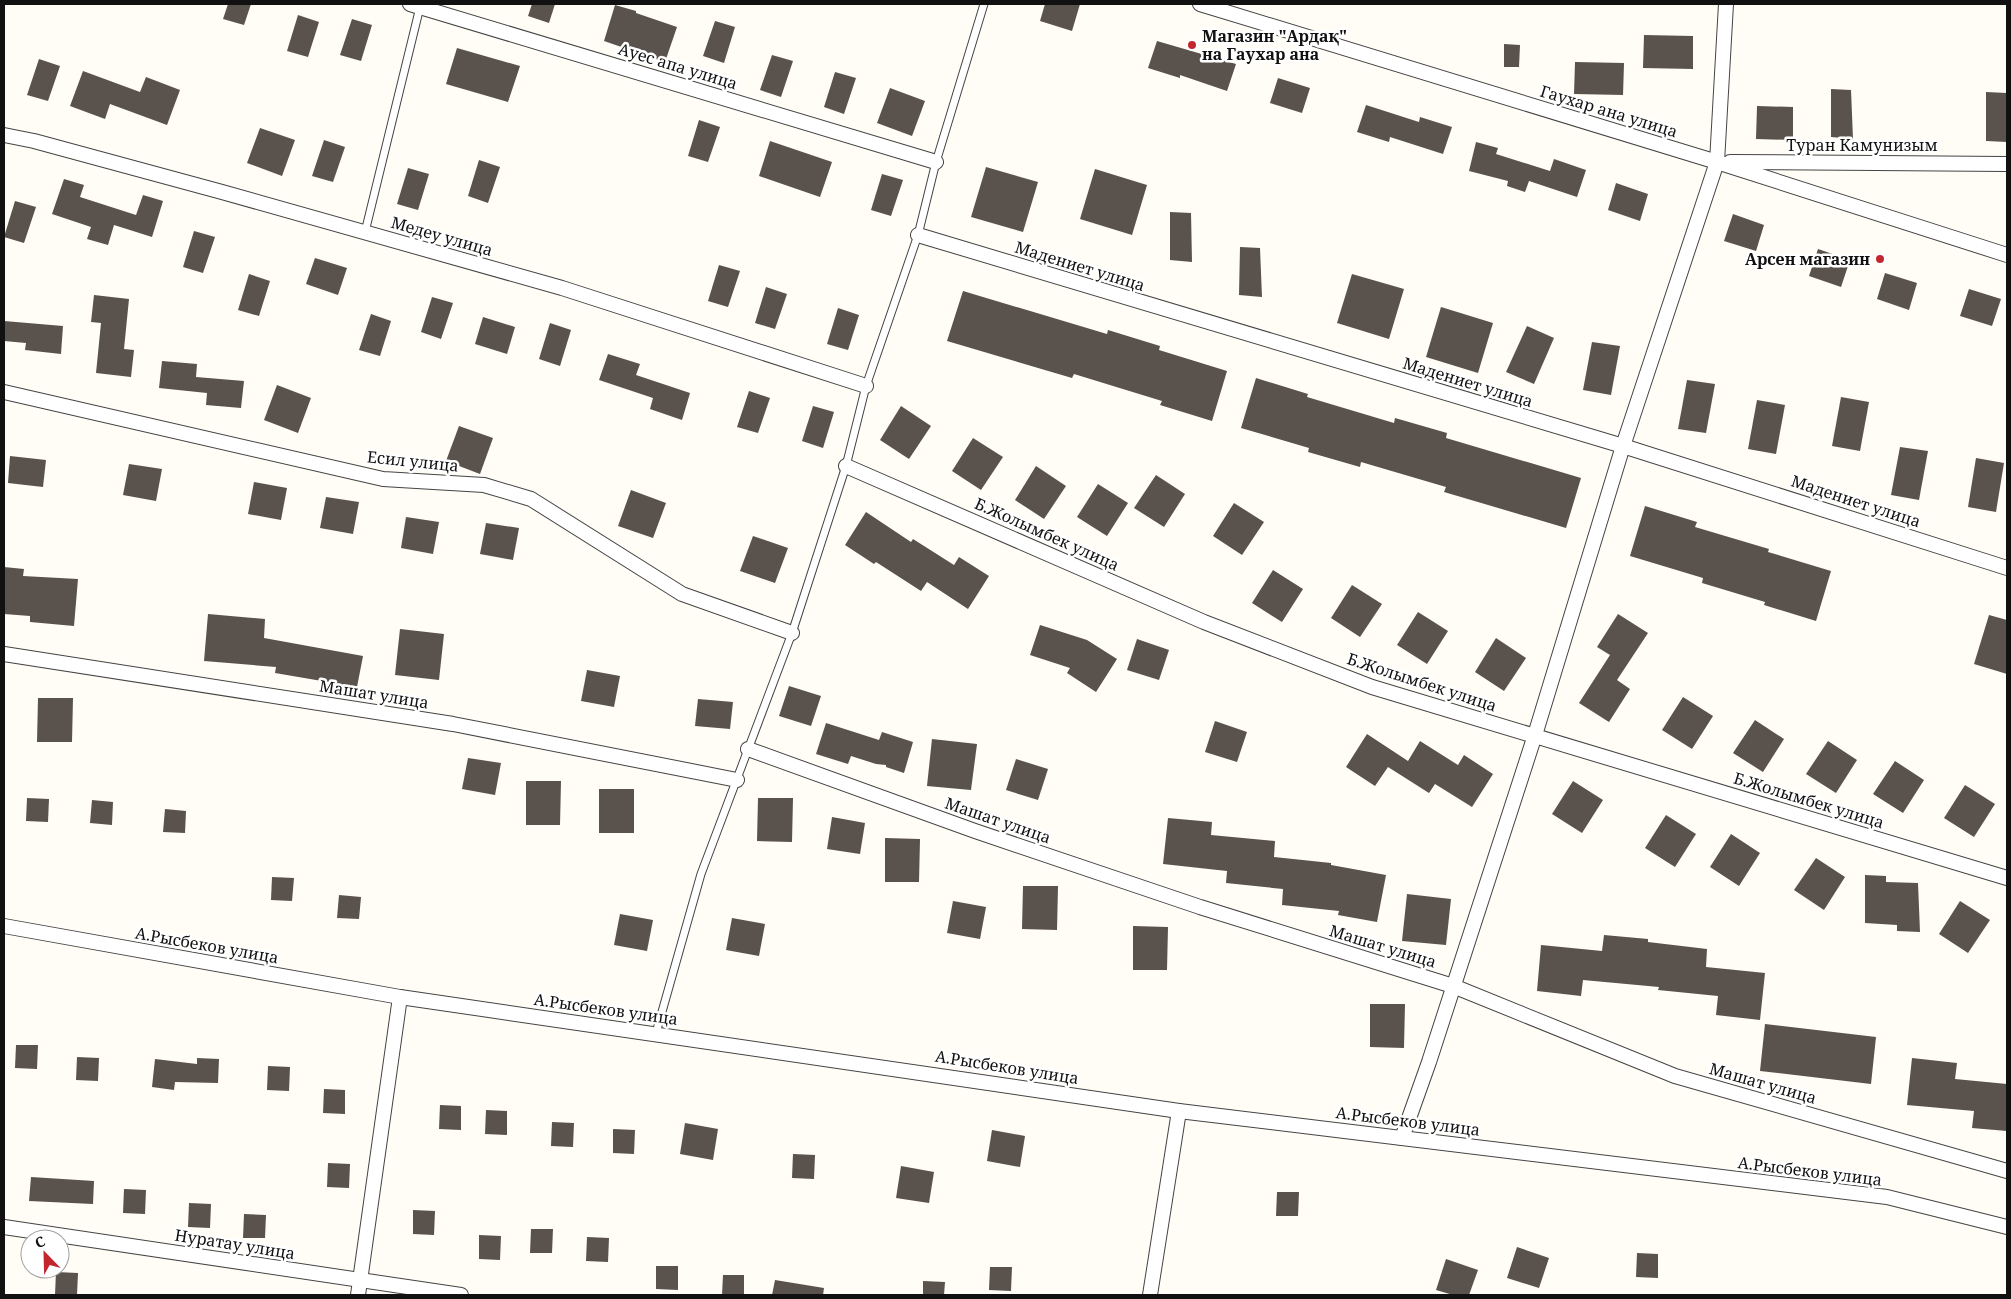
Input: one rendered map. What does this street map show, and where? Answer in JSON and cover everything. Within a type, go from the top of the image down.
[{"type":"street","points":[[1402,1138],[1535,735],[1624,446],[1717,162],[1726,4]]},
{"type":"street","name":"Ауес апа улица","points":[[415,5],[936,162]]},
{"type":"street","name":"Гаухар ана улица","points":[[1208,5],[1717,162],[2007,255]]},
{"type":"street","name":"Медеу улица","points":[[4,135],[62,148],[562,288],[866,386]]},
{"type":"street","name":"Туран Камунизым","points":[[1717,162],[2007,164]]},
{"type":"street","name":"Мадениет улица","points":[[918,235],[1624,446],[2007,568]]},
{"type":"street","name":"Есил улица","points":[[4,392],[383,479],[484,485],[530,499],[682,594],[792,633]]},
{"type":"street","name":"Б.Жолымбек улица","points":[[846,466],[1214,625],[1372,687],[2007,878]]},
{"type":"street","name":"Машат улица","points":[[4,654],[453,724],[737,780]]},
{"type":"street","name":"Машат улица","points":[[748,749],[975,831],[1191,904],[1453,986],[1676,1076],[2007,1171]]},
{"type":"street","name":"А.Рысбеков улица","points":[[4,926],[400,997],[1179,1111],[1887,1197],[2007,1227]]},
{"type":"street","points":[[358,1295],[400,997]]},
{"type":"street","points":[[1150,1295],[1179,1111]]},
{"type":"street","name":"Нуратау улица","points":[[4,1227],[461,1295]]},
{"type":"lane","points":[[656,1033],[702,874],[792,633],[846,466],[866,386],[918,235],[936,162],[984,4]]},
{"type":"lane","points":[[365,232],[415,5]]},
{"type":"building","points":[[228,4],[251,4],[244,25],[223,19]]},
{"type":"building","points":[[532,4],[555,4],[549,23],[528,16]]},
{"type":"building","points":[[1045,4],[1080,4],[1072,31],[1040,21]]},
{"type":"building","points":[[615,5],[677,27],[665,62],[604,41]]},
{"type":"building","points":[[298,15],[319,22],[308,57],[287,51]]},
{"type":"building","points":[[352,19],[372,25],[361,61],[340,55]]},
{"type":"building","points":[[715,21],[735,27],[724,63],[703,56]]},
{"type":"building","points":[[1644,35],[1693,36],[1693,69],[1643,68]]},
{"type":"building","points":[[1157,41],[1236,64],[1227,91],[1180,75],[1180,78],[1148,68]]},
{"type":"building","points":[[1504,44],[1520,45],[1519,67],[1504,67]]},
{"type":"building","points":[[457,48],[520,66],[508,102],[446,84]]},
{"type":"building","points":[[772,55],[793,61],[781,97],[760,90]]},
{"type":"building","points":[[39,59],[60,66],[48,101],[27,95]]},
{"type":"building","points":[[1575,62],[1624,63],[1623,95],[1574,94]]},
{"type":"building","points":[[83,71],[140,92],[146,77],[180,90],[167,125],[110,104],[105,119],[70,106]]},
{"type":"building","points":[[835,72],[856,78],[844,114],[824,107]]},
{"type":"building","points":[[1278,78],[1310,88],[1302,113],[1270,103]]},
{"type":"building","points":[[890,88],[925,101],[912,136],[877,123]]},
{"type":"building","points":[[1831,89],[1851,90],[1853,139],[1831,137]]},
{"type":"building","points":[[1986,92],[2007,93],[2007,142],[1986,141]]},
{"type":"building","points":[[1366,105],[1419,122],[1420,117],[1452,127],[1443,154],[1390,137],[1389,142],[1357,132]]},
{"type":"building","points":[[1757,106],[1793,107],[1793,140],[1756,139]]},
{"type":"building","points":[[699,120],[720,127],[708,162],[688,156]]},
{"type":"building","points":[[260,128],[295,140],[282,176],[247,163]]},
{"type":"building","points":[[324,140],[345,147],[333,182],[312,176]]},
{"type":"building","points":[[770,141],[832,162],[820,197],[759,176]]},
{"type":"building","points":[[1476,142],[1498,148],[1496,154],[1550,171],[1554,159],[1586,170],[1577,197],[1529,181],[1525,192],[1507,186],[1508,181],[1469,171]]},
{"type":"building","points":[[479,160],[500,167],[488,203],[468,196]]},
{"type":"building","points":[[986,167],[1038,182],[1023,232],[971,217]]},
{"type":"building","points":[[408,168],[429,174],[418,210],[397,204]]},
{"type":"building","points":[[1095,169],[1147,185],[1132,235],[1080,219]]},
{"type":"building","points":[[882,174],[903,180],[891,216],[871,210]]},
{"type":"building","points":[[64,179],[84,185],[80,197],[136,215],[143,195],[163,201],[152,237],[114,225],[108,245],[87,239],[91,227],[52,214]]},
{"type":"building","points":[[1616,183],[1648,194],[1640,221],[1608,210]]},
{"type":"building","points":[[15,201],[36,207],[24,243],[4,237]]},
{"type":"building","points":[[1170,212],[1191,213],[1192,262],[1170,260]]},
{"type":"building","points":[[1733,214],[1764,225],[1756,251],[1724,241]]},
{"type":"building","points":[[194,231],[215,237],[203,273],[183,267]]},
{"type":"building","points":[[1240,247],[1260,248],[1262,297],[1239,295]]},
{"type":"building","points":[[1818,249],[1850,260],[1841,287],[1809,276]]},
{"type":"building","points":[[315,258],[347,268],[338,295],[306,284]]},
{"type":"building","points":[[719,265],[740,271],[728,307],[708,301]]},
{"type":"building","points":[[1885,273],[1917,283],[1909,310],[1877,299]]},
{"type":"building","points":[[249,274],[270,281],[259,316],[238,310]]},
{"type":"building","points":[[1352,274],[1404,289],[1389,339],[1337,323]]},
{"type":"building","points":[[766,287],[787,294],[775,329],[755,323]]},
{"type":"building","points":[[1969,289],[2001,299],[1992,326],[1960,316]]},
{"type":"building","points":[[963,291],[1107,334],[1108,330],[1160,346],[1159,350],[1227,371],[1212,421],[1160,405],[1162,401],[1074,374],[1072,378],[947,341]]},
{"type":"building","points":[[94,295],[129,299],[124,349],[134,350],[131,377],[96,373],[101,323],[91,322]]},
{"type":"building","points":[[432,297],[453,303],[441,339],[421,332]]},
{"type":"building","points":[[1441,307],[1493,323],[1478,373],[1426,357]]},
{"type":"building","points":[[838,308],[859,315],[848,350],[827,344]]},
{"type":"building","points":[[371,314],[391,321],[380,356],[359,350]]},
{"type":"building","points":[[483,317],[515,327],[507,354],[475,344]]},
{"type":"building","points":[[4,321],[63,326],[61,354],[25,350],[26,343],[4,341]]},
{"type":"building","points":[[550,323],[571,330],[560,366],[539,359]]},
{"type":"building","points":[[1527,326],[1554,338],[1534,384],[1506,372]]},
{"type":"building","points":[[1592,342],[1620,346],[1611,395],[1583,390]]},
{"type":"building","points":[[608,354],[640,364],[636,375],[690,393],[682,420],[650,409],[653,398],[599,380]]},
{"type":"building","points":[[162,361],[197,364],[196,377],[244,381],[241,408],[206,405],[207,393],[159,388]]},
{"type":"building","points":[[1256,378],[1308,394],[1307,397],[1394,423],[1395,418],[1447,433],[1446,438],[1581,478],[1566,528],[1444,492],[1446,487],[1361,462],[1360,467],[1308,452],[1309,448],[1241,428]]},
{"type":"building","points":[[1687,380],[1715,384],[1706,433],[1678,429]]},
{"type":"building","points":[[277,385],[311,398],[298,433],[264,420]]},
{"type":"building","points":[[749,391],[770,398],[758,433],[737,427]]},
{"type":"building","points":[[1841,397],[1869,402],[1860,451],[1832,446]]},
{"type":"building","points":[[1757,400],[1785,405],[1776,454],[1748,449]]},
{"type":"building","points":[[813,406],[834,412],[823,448],[802,441]]},
{"type":"building","points":[[901,406],[931,426],[909,459],[880,440]]},
{"type":"building","points":[[459,426],[493,438],[480,474],[446,461]]},
{"type":"building","points":[[973,438],[1003,457],[981,490],[952,471]]},
{"type":"building","points":[[1900,447],[1928,451],[1919,500],[1891,495]]},
{"type":"building","points":[[10,456],[46,460],[43,487],[8,483]]},
{"type":"building","points":[[1976,458],[2004,463],[1996,512],[1968,507]]},
{"type":"building","points":[[129,464],[162,469],[156,501],[123,495]]},
{"type":"building","points":[[1036,466],[1066,486],[1044,519],[1015,500]]},
{"type":"building","points":[[1156,475],[1185,494],[1164,527],[1134,508]]},
{"type":"building","points":[[254,482],[287,488],[281,520],[248,514]]},
{"type":"building","points":[[1098,484],[1128,503],[1107,536],[1077,517]]},
{"type":"building","points":[[631,490],[666,503],[653,538],[618,526]]},
{"type":"building","points":[[326,497],[359,502],[353,534],[320,528]]},
{"type":"building","points":[[1234,503],[1264,522],[1242,555],[1213,536]]},
{"type":"building","points":[[1645,506],[1697,522],[1695,527],[1769,549],[1768,552],[1831,571],[1816,621],[1764,605],[1765,602],[1702,583],[1703,578],[1630,556]]},
{"type":"building","points":[[866,512],[911,542],[913,539],[954,565],[959,557],[989,576],[968,609],[927,582],[921,591],[876,562],[874,564],[845,545]]},
{"type":"building","points":[[406,517],[439,522],[433,554],[401,548]]},
{"type":"building","points":[[486,523],[519,528],[513,560],[480,554]]},
{"type":"building","points":[[753,536],[788,548],[775,583],[740,571]]},
{"type":"building","points":[[4,567],[24,569],[23,576],[78,579],[74,626],[30,622],[30,616],[4,614]]},
{"type":"building","points":[[1273,570],[1303,589],[1282,622],[1252,603]]},
{"type":"building","points":[[1352,585],[1382,604],[1360,637],[1331,618]]},
{"type":"building","points":[[1418,612],[1448,631],[1427,664],[1397,645]]},
{"type":"building","points":[[208,614],[265,619],[264,638],[363,656],[357,687],[275,673],[276,667],[204,661]]},
{"type":"building","points":[[1618,614],[1648,633],[1617,680],[1630,689],[1609,722],[1579,703],[1610,655],[1597,647]]},
{"type":"building","points":[[1989,615],[2007,620],[2007,674],[1974,664]]},
{"type":"building","points":[[1040,625],[1087,640],[1117,659],[1096,692],[1067,673],[1070,668],[1030,655]]},
{"type":"building","points":[[400,629],[444,634],[439,680],[395,675]]},
{"type":"building","points":[[1496,638],[1526,658],[1504,691],[1475,672]]},
{"type":"building","points":[[1137,639],[1169,650],[1159,680],[1127,670]]},
{"type":"building","points":[[587,670],[620,676],[614,707],[581,701]]},
{"type":"building","points":[[789,686],[821,696],[811,726],[779,716]]},
{"type":"building","points":[[1683,697],[1713,716],[1692,749],[1662,730]]},
{"type":"building","points":[[38,698],[73,698],[72,742],[37,742]]},
{"type":"building","points":[[698,699],[733,702],[730,729],[695,726]]},
{"type":"building","points":[[1755,720],[1784,739],[1763,772],[1733,753]]},
{"type":"building","points":[[1215,721],[1247,732],[1237,762],[1205,752]]},
{"type":"building","points":[[826,723],[879,740],[882,732],[913,742],[904,773],[886,767],[886,765],[876,764],[851,756],[848,764],[816,754]]},
{"type":"building","points":[[1367,734],[1408,761],[1420,741],[1458,765],[1464,755],[1493,774],[1472,807],[1435,784],[1429,793],[1388,767],[1375,786],[1346,767]]},
{"type":"building","points":[[932,739],[977,744],[971,790],[927,786]]},
{"type":"building","points":[[1828,741],[1857,760],[1836,793],[1806,774]]},
{"type":"building","points":[[468,758],[501,763],[495,795],[462,789]]},
{"type":"building","points":[[1016,759],[1048,769],[1038,800],[1006,790]]},
{"type":"building","points":[[1895,761],[1924,780],[1903,813],[1873,794]]},
{"type":"building","points":[[526,781],[561,781],[560,825],[526,825]]},
{"type":"building","points":[[1573,781],[1603,800],[1582,833],[1552,814]]},
{"type":"building","points":[[1965,785],[1995,804],[1974,837],[1944,818]]},
{"type":"building","points":[[599,789],[634,789],[634,833],[599,833]]},
{"type":"building","points":[[27,798],[49,799],[48,822],[26,821]]},
{"type":"building","points":[[758,798],[793,798],[792,842],[757,841]]},
{"type":"building","points":[[92,800],[113,802],[112,825],[90,823]]},
{"type":"building","points":[[165,809],[186,811],[185,833],[163,832]]},
{"type":"building","points":[[1666,815],[1696,834],[1675,867],[1645,848]]},
{"type":"building","points":[[832,817],[865,823],[860,854],[827,849]]},
{"type":"building","points":[[1168,818],[1212,822],[1211,835],[1275,841],[1274,857],[1331,863],[1331,865],[1386,875],[1377,922],[1338,915],[1339,911],[1282,905],[1283,889],[1226,883],[1227,871],[1163,864]]},
{"type":"building","points":[[1731,834],[1760,853],[1739,886],[1710,867]]},
{"type":"building","points":[[885,838],[920,839],[919,882],[885,882]]},
{"type":"building","points":[[1816,858],[1845,877],[1824,910],[1794,890]]},
{"type":"building","points":[[1865,875],[1886,876],[1886,882],[1918,883],[1920,932],[1897,931],[1897,925],[1865,923]]},
{"type":"building","points":[[272,877],[294,878],[292,901],[271,900]]},
{"type":"building","points":[[1023,886],[1058,886],[1057,930],[1022,929]]},
{"type":"building","points":[[1407,894],[1451,899],[1446,945],[1402,941]]},
{"type":"building","points":[[339,895],[361,897],[359,919],[337,918]]},
{"type":"building","points":[[953,901],[986,907],[980,939],[947,933]]},
{"type":"building","points":[[1960,901],[1990,920],[1968,953],[1939,934]]},
{"type":"building","points":[[620,914],[653,920],[647,951],[614,945]]},
{"type":"building","points":[[732,918],[765,924],[759,956],[726,950]]},
{"type":"building","points":[[1133,926],[1168,927],[1167,970],[1133,970]]},
{"type":"building","points":[[1604,935],[1648,939],[1648,942],[1707,949],[1706,967],[1765,973],[1760,1020],[1716,1015],[1718,996],[1658,990],[1659,987],[1583,980],[1581,996],[1537,991],[1541,945],[1602,951]]},
{"type":"building","points":[[1370,1004],[1405,1004],[1404,1048],[1370,1047]]},
{"type":"building","points":[[1765,1024],[1876,1037],[1871,1084],[1760,1071]]},
{"type":"building","points":[[16,1045],[38,1045],[37,1069],[15,1068]]},
{"type":"building","points":[[77,1057],[99,1058],[98,1081],[76,1080]]},
{"type":"building","points":[[197,1058],[219,1059],[218,1083],[175,1082],[174,1090],[152,1087],[155,1059],[197,1064]]},
{"type":"building","points":[[1912,1058],[1957,1063],[1955,1079],[2007,1084],[2007,1131],[1972,1128],[1974,1111],[1907,1105]]},
{"type":"building","points":[[268,1066],[290,1067],[289,1091],[267,1090]]},
{"type":"building","points":[[324,1089],[345,1090],[345,1114],[323,1113]]},
{"type":"building","points":[[440,1105],[461,1106],[461,1130],[439,1129]]},
{"type":"building","points":[[486,1110],[507,1111],[507,1135],[485,1134]]},
{"type":"building","points":[[552,1122],[574,1123],[573,1147],[551,1146]]},
{"type":"building","points":[[685,1123],[718,1129],[713,1160],[680,1154]]},
{"type":"building","points":[[613,1129],[635,1130],[634,1154],[613,1153]]},
{"type":"building","points":[[992,1130],[1025,1136],[1020,1167],[987,1161]]},
{"type":"building","points":[[793,1154],[815,1155],[814,1179],[792,1178]]},
{"type":"building","points":[[328,1163],[350,1164],[349,1188],[327,1187]]},
{"type":"building","points":[[901,1166],[934,1172],[929,1203],[896,1198]]},
{"type":"building","points":[[31,1177],[94,1181],[93,1204],[29,1201]]},
{"type":"building","points":[[124,1189],[146,1190],[145,1214],[123,1213]]},
{"type":"building","points":[[1277,1192],[1299,1192],[1298,1216],[1276,1216]]},
{"type":"building","points":[[189,1203],[211,1204],[210,1228],[188,1227]]},
{"type":"building","points":[[413,1210],[435,1211],[434,1235],[413,1234]]},
{"type":"building","points":[[244,1214],[266,1215],[265,1238],[243,1238]]},
{"type":"building","points":[[531,1229],[553,1229],[552,1253],[530,1253]]},
{"type":"building","points":[[479,1235],[501,1236],[500,1260],[479,1259]]},
{"type":"building","points":[[587,1237],[609,1238],[608,1262],[586,1261]]},
{"type":"building","points":[[1517,1247],[1549,1258],[1539,1288],[1507,1278]]},
{"type":"building","points":[[1637,1253],[1658,1254],[1658,1278],[1636,1277]]},
{"type":"building","points":[[1446,1259],[1478,1270],[1469,1295],[1453,1295],[1436,1290]]},
{"type":"building","points":[[656,1266],[678,1266],[678,1290],[656,1289]]},
{"type":"building","points":[[990,1267],[1012,1267],[1011,1291],[989,1290]]},
{"type":"building","points":[[70,1273],[78,1273],[77,1295],[55,1295],[56,1279],[70,1279]]},
{"type":"building","points":[[723,1275],[744,1275],[744,1295],[722,1295]]},
{"type":"building","points":[[775,1280],[824,1288],[823,1295],[772,1295]]},
{"type":"building","points":[[923,1281],[945,1282],[944,1295],[923,1295]]},
{"type":"place","name":"Магазин \"Ардақ\" на Гаухар ана","points":[[1192,45]]},
{"type":"place","name":"Арсен магазин","points":[[1880,259]]}]
